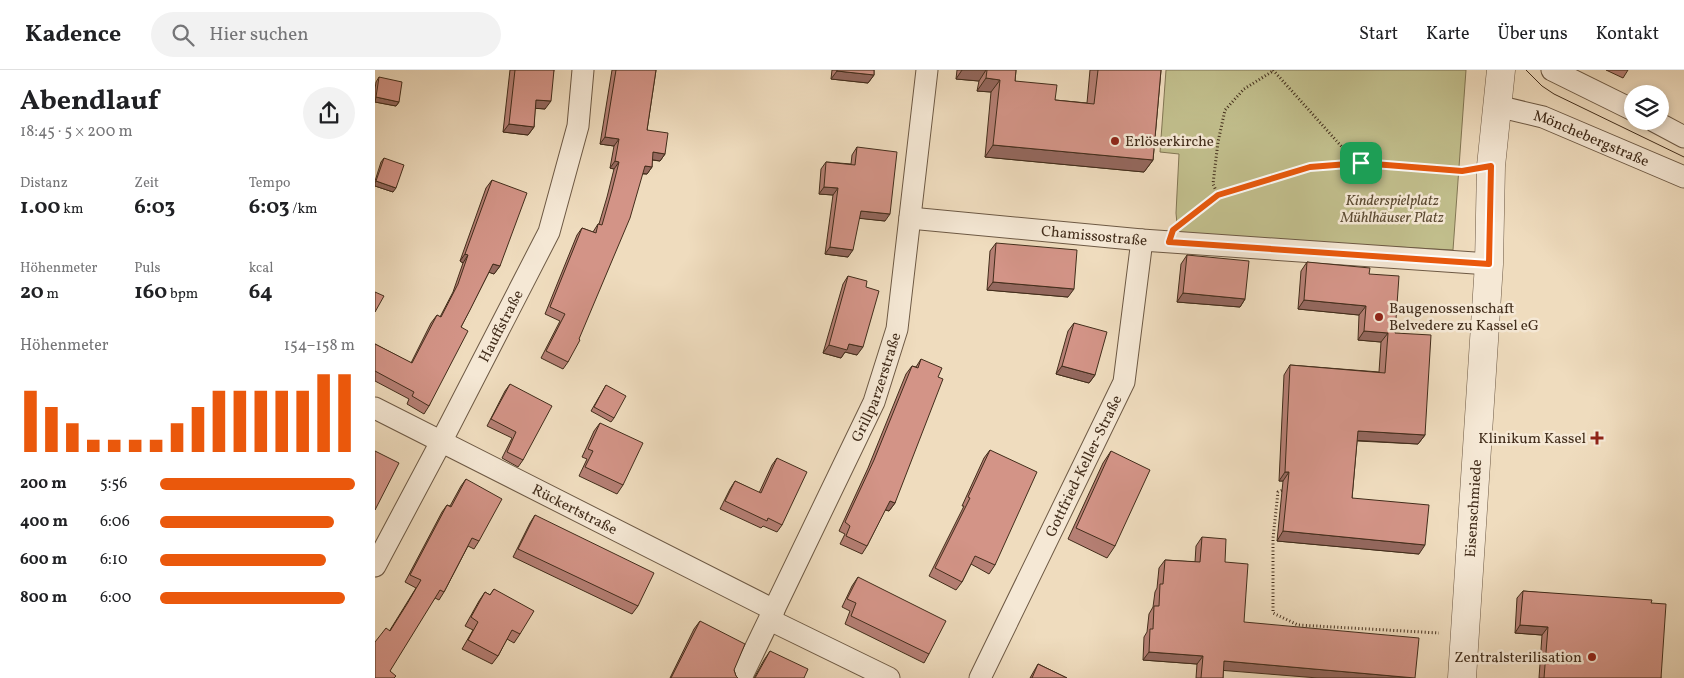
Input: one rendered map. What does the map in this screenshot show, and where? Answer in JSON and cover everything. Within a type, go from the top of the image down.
[{"type":"street","name":"Hauffstraße","points":[[375,566],[549,232],[578,126],[583,70]]},
{"type":"street","name":"Grillparzerstraße","points":[[741,678],[874,402],[897,329],[927,70]]},
{"type":"street","name":"Eisenschmiede","points":[[1462,678],[1489,264],[1491,166],[1501,70]]},
{"type":"street","points":[[1552,70],[1624,106]]},
{"type":"street","name":"Mönchebergstraße","points":[[1497,106],[1543,117],[1684,177]]},
{"type":"street","points":[[1669,129],[1684,137]]},
{"type":"street","name":"Chamissostraße","points":[[910,218],[1142,240],[1489,264]]},
{"type":"street","name":"Gottfried-Keller-Straße","points":[[980,678],[1123,382],[1142,240]]},
{"type":"street","name":"Rückertstraße","points":[[375,408],[889,678]]},
{"type":"path","points":[[1218,195],[1213,184],[1218,142],[1225,110],[1244,90],[1273,70],[1342,147],[1361,163]]},
{"type":"path","points":[[1169,242],[1173,230],[1218,195],[1310,167],[1361,163],[1462,171],[1491,166]]},
{"type":"path","points":[[1287,489],[1278,492],[1273,538],[1273,613],[1298,624],[1465,634]]},
{"type":"green space","name":"Kinderspielplatz Mühlhäuser Platz","points":[[1166,70],[1466,70],[1453,250],[1178,235],[1176,213],[1179,154],[1160,152]]},
{"type":"building","points":[[515,70],[554,70],[551,101],[536,100],[534,127],[509,124]]},
{"type":"building","points":[[616,70],[656,70],[647,130],[668,133],[665,154],[653,152],[652,167],[645,166],[630,218],[580,340],[568,362],[546,351],[565,314],[550,307],[582,228],[596,233],[598,224],[602,225],[612,190],[619,162],[615,161],[619,139],[605,137]]},
{"type":"building","points":[[874,70],[874,75],[837,71]]},
{"type":"building","points":[[987,70],[1016,70],[1015,81],[1057,85],[1055,100],[1094,104],[1098,70],[1161,70],[1153,160],[993,145],[1000,80],[986,78]]},
{"type":"building","points":[[379,77],[402,82],[399,102],[376,97]]},
{"type":"building","points":[[857,147],[897,152],[890,214],[861,211],[853,250],[830,247],[838,188],[824,187],[826,162],[855,165]]},
{"type":"building","points":[[384,158],[404,165],[396,188],[376,181]]},
{"type":"building","points":[[492,180],[527,193],[500,266],[493,264],[461,327],[468,331],[429,406],[412,396],[414,392],[375,371],[375,344],[412,363],[437,315],[441,317],[458,284],[468,255],[465,254]]},
{"type":"building","points":[[996,243],[1077,250],[1074,289],[993,282]]},
{"type":"building","points":[[1187,255],[1249,261],[1245,299],[1183,293]]},
{"type":"building","points":[[1307,262],[1370,268],[1369,274],[1399,276],[1395,333],[1431,335],[1425,435],[1358,431],[1352,498],[1429,505],[1425,545],[1283,531],[1289,472],[1285,472],[1290,365],[1385,373],[1388,333],[1364,331],[1366,306],[1304,300]]},
{"type":"building","points":[[848,276],[867,281],[866,287],[879,291],[863,347],[849,344],[847,350],[829,345]]},
{"type":"building","points":[[375,292],[384,296],[375,312]]},
{"type":"building","points":[[1074,323],[1107,332],[1095,375],[1062,366]]},
{"type":"building","points":[[921,359],[942,368],[938,377],[943,379],[895,503],[890,501],[867,546],[846,536],[850,526],[845,522],[874,460],[912,366],[918,368]]},
{"type":"building","points":[[510,384],[552,406],[523,460],[507,452],[516,432],[491,419]]},
{"type":"building","points":[[606,385],[626,396],[614,418],[594,407]]},
{"type":"building","points":[[600,423],[643,443],[623,485],[585,467],[593,451],[588,449]]},
{"type":"building","points":[[990,450],[1037,472],[995,565],[975,556],[962,582],[935,568],[970,498],[968,497]]},
{"type":"building","points":[[375,451],[399,463],[375,510]]},
{"type":"building","points":[[1111,451],[1150,470],[1115,546],[1076,528]]},
{"type":"building","points":[[777,458],[807,472],[782,525],[768,518],[767,521],[725,501],[735,481],[761,493]]},
{"type":"building","points":[[466,479],[502,499],[479,541],[472,538],[444,592],[440,590],[390,671],[396,676],[394,678],[375,678],[375,642],[386,628],[390,631],[421,580],[410,575],[447,505],[451,507]]},
{"type":"building","points":[[535,515],[654,573],[638,606],[518,549]]},
{"type":"building","points":[[1202,537],[1226,539],[1225,562],[1248,564],[1244,622],[1419,638],[1415,678],[1224,661],[1223,678],[1201,678],[1203,656],[1149,652],[1154,606],[1159,606],[1160,584],[1163,584],[1165,560],[1200,562]]},
{"type":"building","points":[[858,577],[946,621],[929,654],[851,616],[856,603],[847,599]]},
{"type":"building","points":[[494,589],[534,611],[520,634],[512,630],[498,656],[468,640],[478,622],[471,617],[485,592],[490,595]]},
{"type":"building","name":"Zentralsterilisation","points":[[1523,591],[1652,600],[1651,603],[1666,604],[1661,678],[1544,678],[1548,627],[1520,625]]},
{"type":"building","points":[[700,621],[745,644],[734,670],[738,678],[671,678]]},
{"type":"building","points":[[770,651],[808,669],[804,678],[755,678]]},
{"type":"building","points":[[1038,664],[1067,678],[1032,678]]},
{"type":"tram line","points":[[1526,70],[1542,86],[1554,94],[1684,157]]},
{"type":"place","name":"Erlöserkirche","points":[[1115,141]]},
{"type":"place","name":"Baugenossenschaft Belvedere zu Kassel eG","points":[[1379,317]]},
{"type":"place","name":"Klinikum Kassel","points":[[1597,438]]},
{"type":"place","name":"Zentralsterilisation","points":[[1592,657]]},
{"type":"route","points":[[1361,163],[1462,171],[1491,166],[1489,264],[1169,242],[1173,230],[1218,195],[1310,167],[1361,163]]}]
